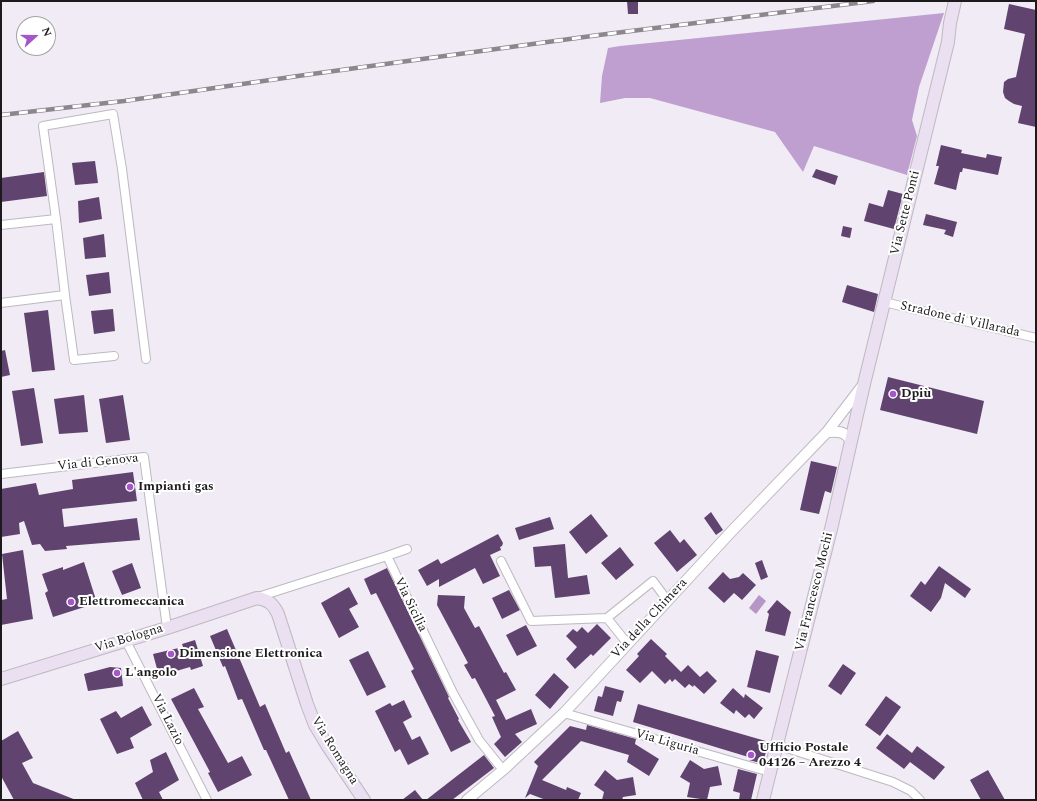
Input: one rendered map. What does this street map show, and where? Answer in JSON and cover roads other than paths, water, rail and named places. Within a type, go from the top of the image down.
[{"type":"main road","name":"Via Sette Ponti","points":[[864,384],[948,42],[950,23],[955,1]]},
{"type":"main road","name":"Via Sette Ponti","points":[[948,42],[957,25],[963,1]]},
{"type":"main road","name":"Via Francesco Mochi","points":[[763,800],[832,525],[864,384]]},
{"type":"main road","name":"Via Bologna","points":[[1,679],[126,641],[257,598]]},
{"type":"main road","name":"Via Romagna","points":[[257,598],[266,600],[273,605],[278,614],[313,720],[327,745],[364,800]]},
{"type":"street","points":[[114,356],[74,360],[43,126],[113,114],[122,168],[146,359]]},
{"type":"street","points":[[1,225],[56,219]]},
{"type":"street","points":[[1,303],[65,295]]},
{"type":"street","name":"Stradone di Villarada","points":[[884,302],[1036,338]]},
{"type":"street","name":"Via della Chimera","points":[[467,800],[503,770],[564,713],[667,600],[827,432],[864,384]]},
{"type":"street","points":[[827,432],[842,432],[848,436],[851,442]]},
{"type":"street","name":"Via di Genova","points":[[1,474],[144,457],[167,628]]},
{"type":"street","points":[[257,598],[407,549]]},
{"type":"street","name":"Via Sicilia","points":[[387,556],[453,693],[479,740],[503,770]]},
{"type":"street","points":[[501,561],[531,621],[607,618],[653,581],[667,600]]},
{"type":"street","points":[[607,618],[627,643]]},
{"type":"street","name":"Via Lazio","points":[[126,641],[207,800]]},
{"type":"street","name":"Via Liguria","points":[[564,713],[770,772]]},
{"type":"street","points":[[776,745],[893,782],[911,791],[920,800]]},
{"type":"railway","points":[[1,115],[124,101],[599,35],[873,1]]},
{"type":"place","name":"Dpiù","points":[[893,394]]},
{"type":"place","name":"Impianti gas","points":[[130,487]]},
{"type":"place","name":"Elettromeccanica","points":[[71,602]]},
{"type":"place","name":"Dimensione Elettronica","points":[[171,654]]},
{"type":"place","name":"L'angolo","points":[[117,673]]},
{"type":"place","name":"Ufficio Postale 04126 – Arezzo 4","points":[[751,755]]}]
